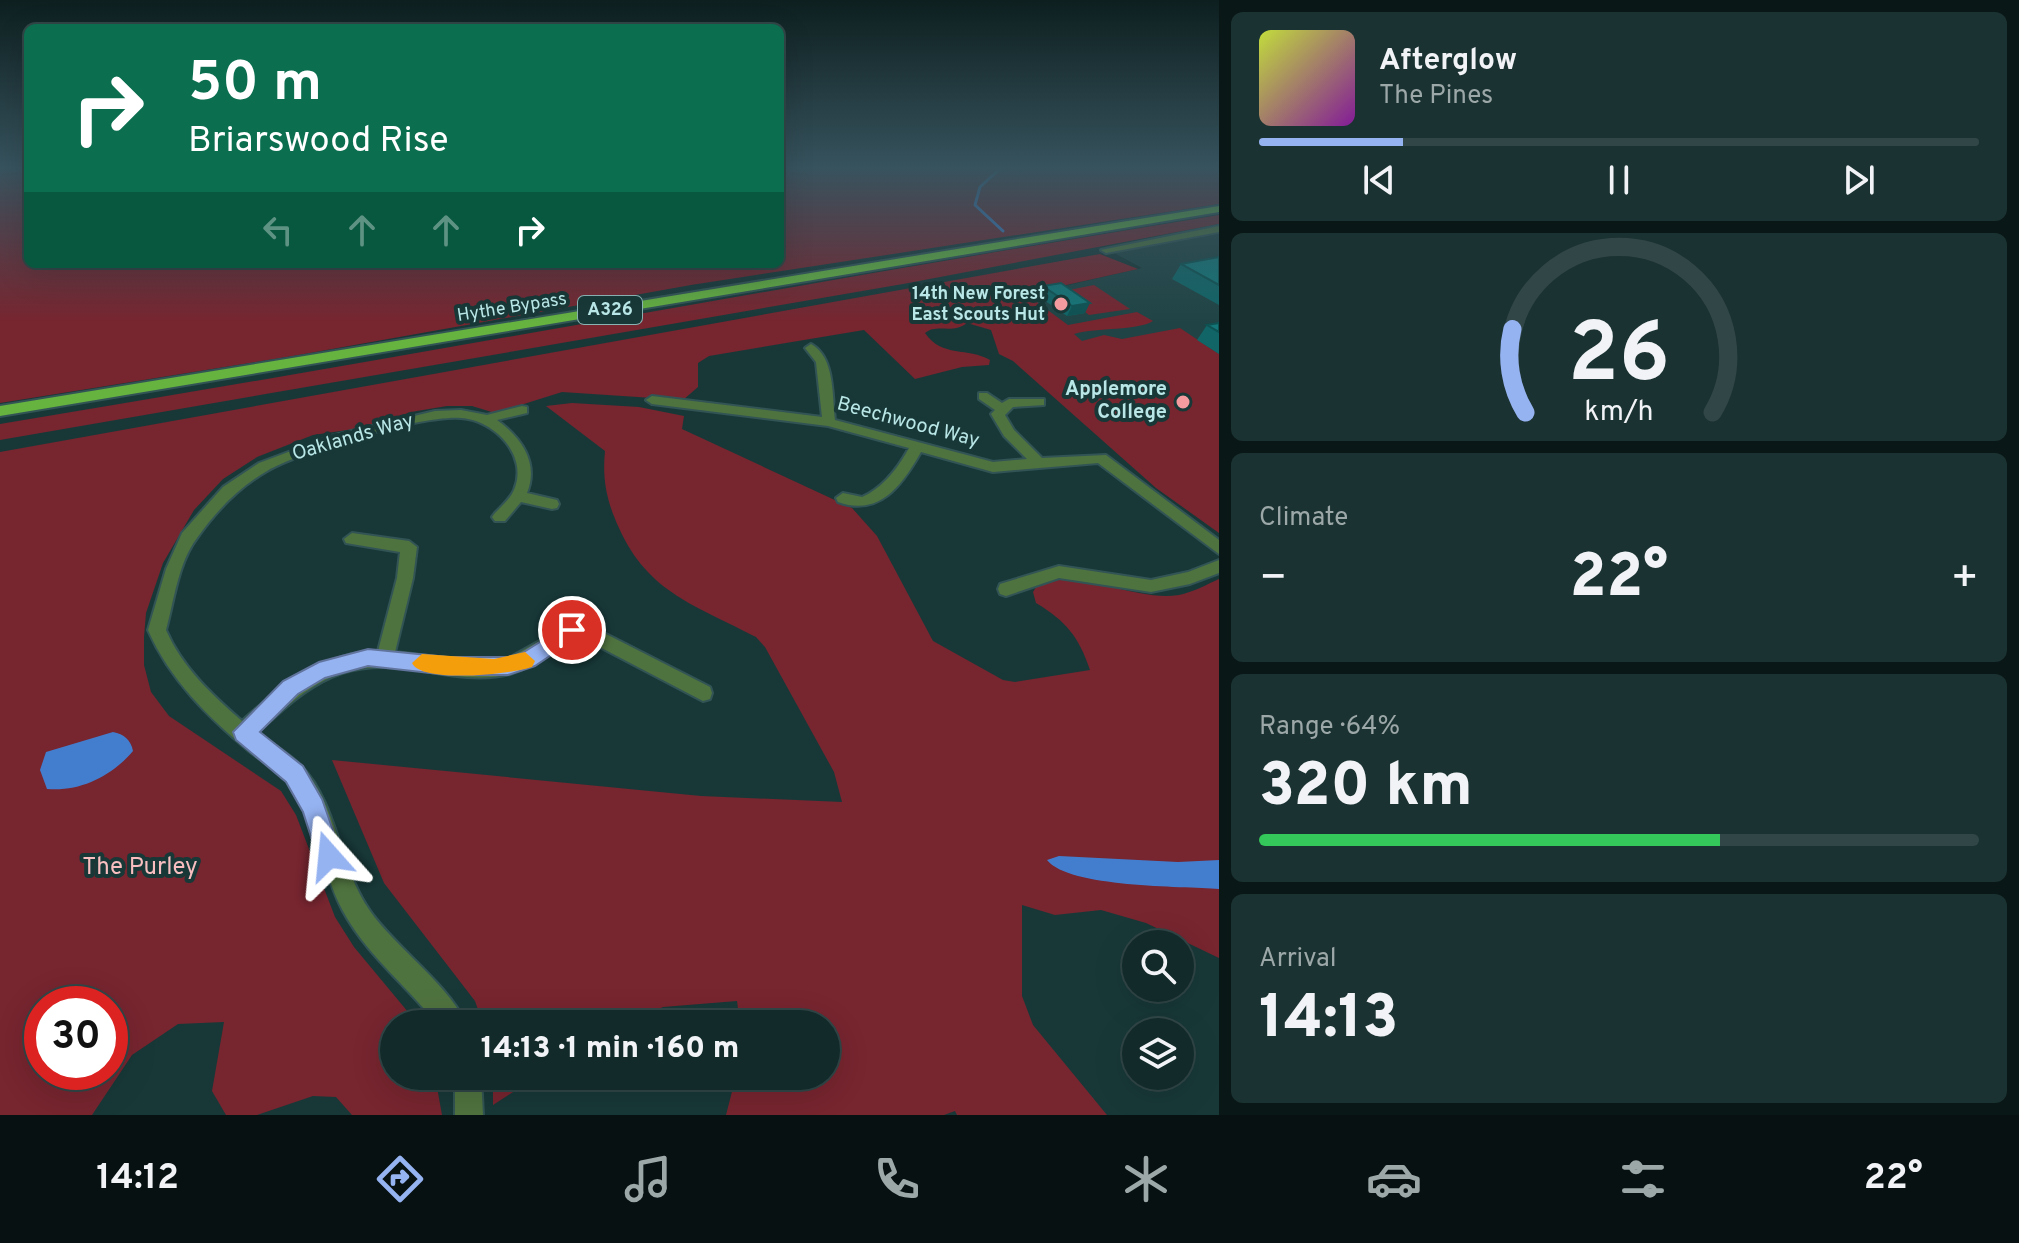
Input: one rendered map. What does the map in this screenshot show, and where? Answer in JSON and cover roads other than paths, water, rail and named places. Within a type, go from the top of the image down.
[{"type":"main road","name":"Hythe Bypass","points":[[0,411],[1158,219]]},
{"type":"street","points":[[1106,250],[1219,229]]},
{"type":"street","points":[[811,348],[822,362],[829,422]]},
{"type":"street","points":[[983,396],[1003,410]]},
{"type":"street","name":"Beechwood Way","points":[[652,400],[829,422],[993,467],[1101,458],[1219,548]]},
{"type":"street","points":[[1039,402],[1009,403],[998,414],[1009,433],[1039,463]]},
{"type":"street","name":"Oaklands Way","points":[[442,1010],[371,935],[350,900],[329,856],[313,807],[294,774],[174,666],[157,630],[174,569],[188,537],[208,511],[264,466],[301,449],[446,413],[487,419],[522,410]]},
{"type":"street","points":[[487,419],[509,437],[523,461],[526,484],[520,497],[500,517]]},
{"type":"street","points":[[843,498],[862,503],[876,495],[905,466],[918,445]]},
{"type":"street","points":[[520,497],[552,504]]},
{"type":"street","points":[[352,539],[411,541],[385,657]]},
{"type":"street","points":[[1006,589],[1059,572],[1151,586],[1190,578],[1219,566]]},
{"type":"street","points":[[244,732],[306,677],[345,662],[385,657],[448,666],[500,667],[528,660],[572,630],[600,639],[703,693]]},
{"type":"street","points":[[468,1090],[469,1115]]},
{"type":"water","points":[[113,732],[131,744],[133,751],[125,760],[105,775],[83,785],[47,789],[40,770],[46,752]]},
{"type":"water","points":[[1059,856],[1178,862],[1219,860],[1219,889],[1101,881],[1059,869],[1047,860]]},
{"type":"waterway","points":[[990,219],[1003,231]]},
{"type":"place","name":"14th New Forest East Scouts Hut","points":[[1061,304]]},
{"type":"place","name":"Applemore College","points":[[1183,402]]},
{"type":"park label","name":"The Purley","points":[[140,868]]}]
